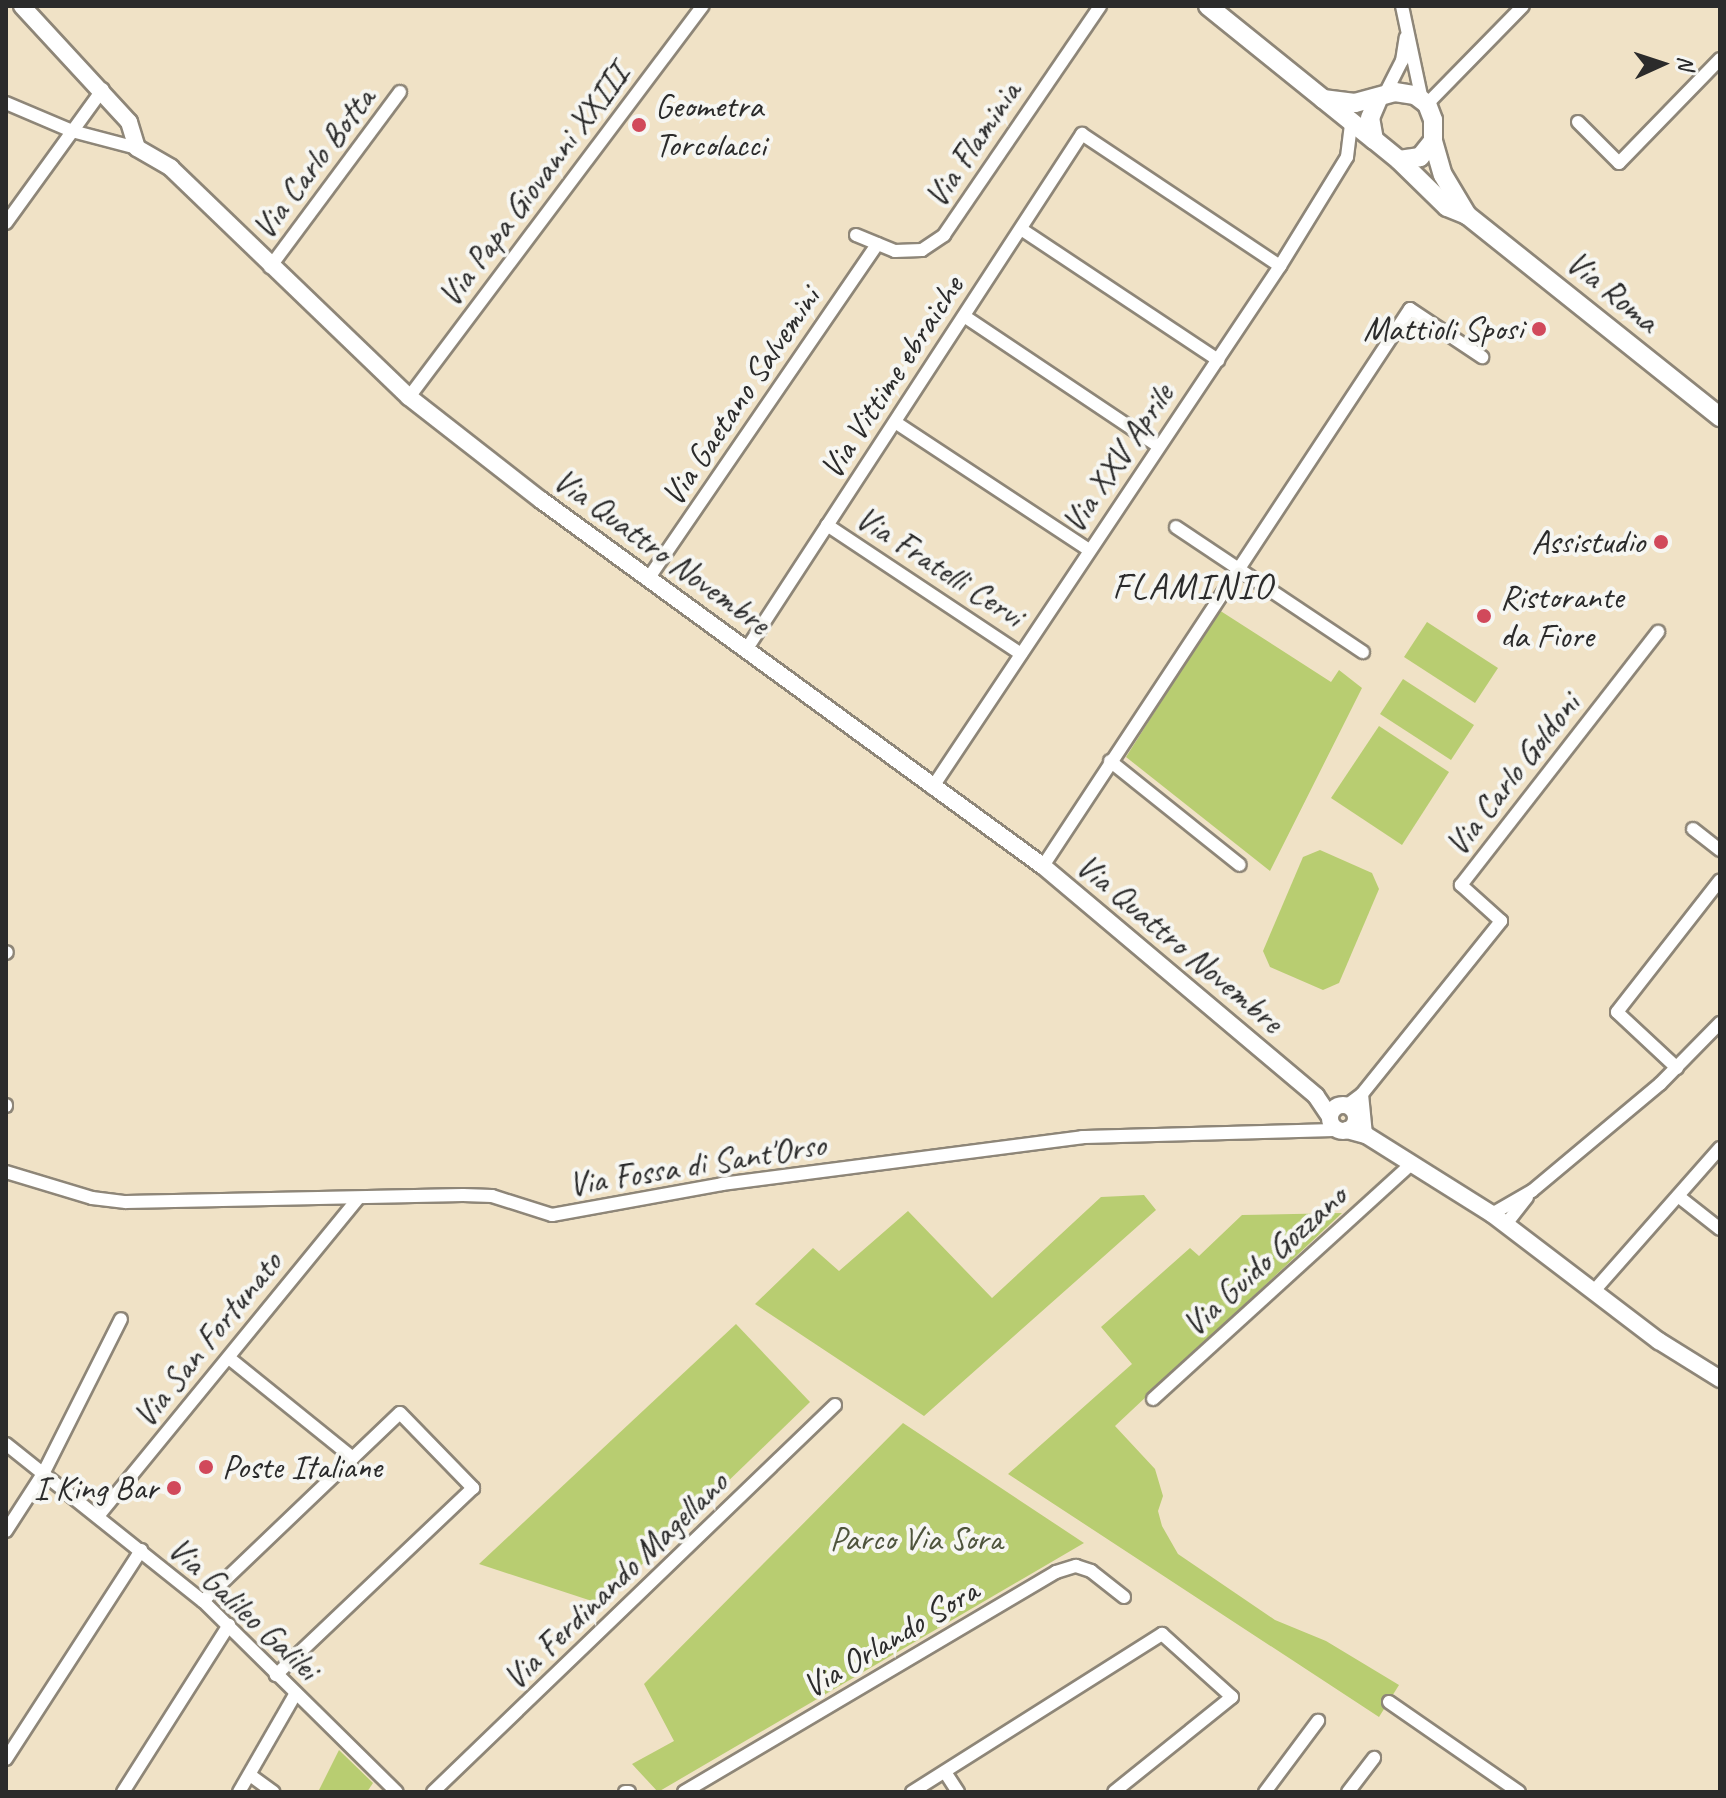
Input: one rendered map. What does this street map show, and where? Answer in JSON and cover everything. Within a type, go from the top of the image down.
[{"type":"main road","points":[[1208,6],[1351,125],[1399,160],[1420,157],[1433,141],[1425,102],[1406,92],[1323,99]]},
{"type":"main road","points":[[1374,140],[1370,118],[1382,96]]},
{"type":"main road","name":"Via Roma","points":[[1433,141],[1443,175],[1467,215]]},
{"type":"main road","name":"Via Roma","points":[[1399,160],[1447,207],[1467,215],[1720,417]]},
{"type":"street","points":[[22,6],[103,89],[129,122],[137,148]]},
{"type":"street","name":"Via Papa Giovanni XXIII","points":[[409,397],[703,6]]},
{"type":"street","name":"Via Flaminia","points":[[856,235],[895,251],[922,250],[944,235],[1100,6]]},
{"type":"street","points":[[1402,6],[1425,102]]},
{"type":"street","points":[[1425,102],[1523,6]]},
{"type":"street","points":[[1382,96],[1402,61],[1407,29]]},
{"type":"street","points":[[1578,122],[1619,163],[1720,59]]},
{"type":"street","points":[[6,223],[103,89]]},
{"type":"street","name":"Via Carlo Botta","points":[[270,267],[400,92]]},
{"type":"street","points":[[6,103],[72,131],[137,148]]},
{"type":"street","name":"Via XXV Aprile","points":[[932,788],[1280,266],[1347,157],[1351,125]]},
{"type":"street","name":"Via Vittime ebraiche","points":[[746,650],[1082,134],[1280,266]]},
{"type":"street","name":"Via XXV Aprile","points":[[1347,157],[1374,140]]},
{"type":"street","name":"Via Quattro Novembre","points":[[137,148],[171,168],[270,267],[409,397],[648,579],[1043,866],[1343,1117]]},
{"type":"street","points":[[1021,229],[1218,360]]},
{"type":"street","name":"Via Gaetano Salvemini","points":[[648,579],[877,244]]},
{"type":"street","points":[[1043,866],[1410,309],[1482,357]]},
{"type":"street","points":[[964,316],[1158,446]]},
{"type":"street","points":[[895,422],[1089,550]]},
{"type":"street","name":"Via Fratelli Cervi","points":[[827,525],[1021,654]]},
{"type":"street","points":[[1176,527],[1363,652]]},
{"type":"street","name":"Via Carlo Goldoni","points":[[1343,1117],[1501,921],[1461,885],[1658,632]]},
{"type":"street","points":[[1110,761],[1240,865]]},
{"type":"street","points":[[1693,829],[1720,850]]},
{"type":"street","points":[[1677,1068],[1617,1012],[1720,880]]},
{"type":"street","points":[[1499,1219],[1677,1068],[1720,1023]]},
{"type":"street","points":[[1362,1094],[1366,1135]]},
{"type":"street","points":[[1343,1117],[1366,1135],[1499,1219],[1593,1292],[1720,1379]]},
{"type":"street","name":"Via Fossa di Sant'Orso","points":[[6,1172],[92,1198],[126,1202],[492,1196],[552,1215],[692,1188],[1082,1137],[1306,1130],[1343,1117]]},
{"type":"street","points":[[1593,1292],[1719,1150]]},
{"type":"street","name":"Via Guido Gozzano","points":[[1153,1399],[1412,1163]]},
{"type":"street","points":[[1678,1196],[1720,1229]]},
{"type":"street","name":"Via San Fortunato","points":[[99,1515],[358,1198]]},
{"type":"street","points":[[6,1531],[44,1472],[121,1319]]},
{"type":"street","points":[[229,1358],[353,1458]]},
{"type":"street","name":"Via Ferdinando Magellano","points":[[433,1792],[835,1405]]},
{"type":"street","points":[[203,1601],[400,1413],[473,1488],[276,1675]]},
{"type":"street","name":"Via Galileo Galilei","points":[[6,1444],[99,1515],[203,1601],[397,1792]]},
{"type":"street","points":[[6,1759],[141,1550]]},
{"type":"street","name":"Via Orlando Sora","points":[[684,1792],[1056,1572],[1076,1566],[1091,1571],[1124,1597]]},
{"type":"street","points":[[123,1792],[229,1625]]},
{"type":"street","points":[[912,1792],[1162,1634],[1232,1697],[1114,1792]]},
{"type":"street","points":[[239,1792],[296,1693]]},
{"type":"street","points":[[1389,1702],[1519,1792]]},
{"type":"street","points":[[1265,1792],[1318,1721]]},
{"type":"street","points":[[1348,1792],[1374,1758]]},
{"type":"street","points":[[945,1772],[958,1792]]},
{"type":"street","points":[[250,1775],[273,1792]]},
{"type":"green space","points":[[1219,610],[1331,682],[1339,670],[1362,688],[1270,871],[1126,757]]},
{"type":"green space","points":[[1427,622],[1498,668],[1475,703],[1404,657]]},
{"type":"green space","points":[[1403,679],[1474,725],[1451,760],[1380,714]]},
{"type":"green space","points":[[1379,726],[1449,772],[1402,845],[1331,798]]},
{"type":"green space","points":[[1320,850],[1372,873],[1379,889],[1339,983],[1323,990],[1270,967],[1263,951],[1303,857]]},
{"type":"green space","points":[[1144,1195],[1156,1210],[924,1416],[755,1304],[813,1248],[839,1271],[908,1211],[992,1298],[1101,1197]]},
{"type":"green space","points":[[1342,1213],[1115,1426],[1155,1469],[1163,1496],[1158,1511],[1162,1526],[1178,1554],[1275,1620],[1326,1641],[1399,1685],[1379,1717],[1008,1474],[1132,1364],[1101,1327],[1190,1248],[1199,1256],[1242,1215]]},
{"type":"green space","points":[[736,1324],[810,1402],[601,1604],[479,1564]]},
{"type":"green space","name":"Parco Via Sora","points":[[903,1423],[1084,1543],[658,1792],[632,1764],[674,1741],[644,1684]]},
{"type":"green space","points":[[339,1750],[373,1783],[367,1792],[318,1792]]},
{"type":"place","name":"Geometra Torcolacci","points":[[639,125]]},
{"type":"place","name":"Mattioli Sposi","points":[[1539,329]]},
{"type":"place","name":"Assistudio","points":[[1661,542]]},
{"type":"place","name":"Ristorante da Fiore","points":[[1484,616]]},
{"type":"place","name":"Poste Italiane","points":[[206,1467]]},
{"type":"place","name":"I King Bar","points":[[174,1488]]},
{"type":"district","name":"FLAMINIO","points":[[1193,587]]}]
